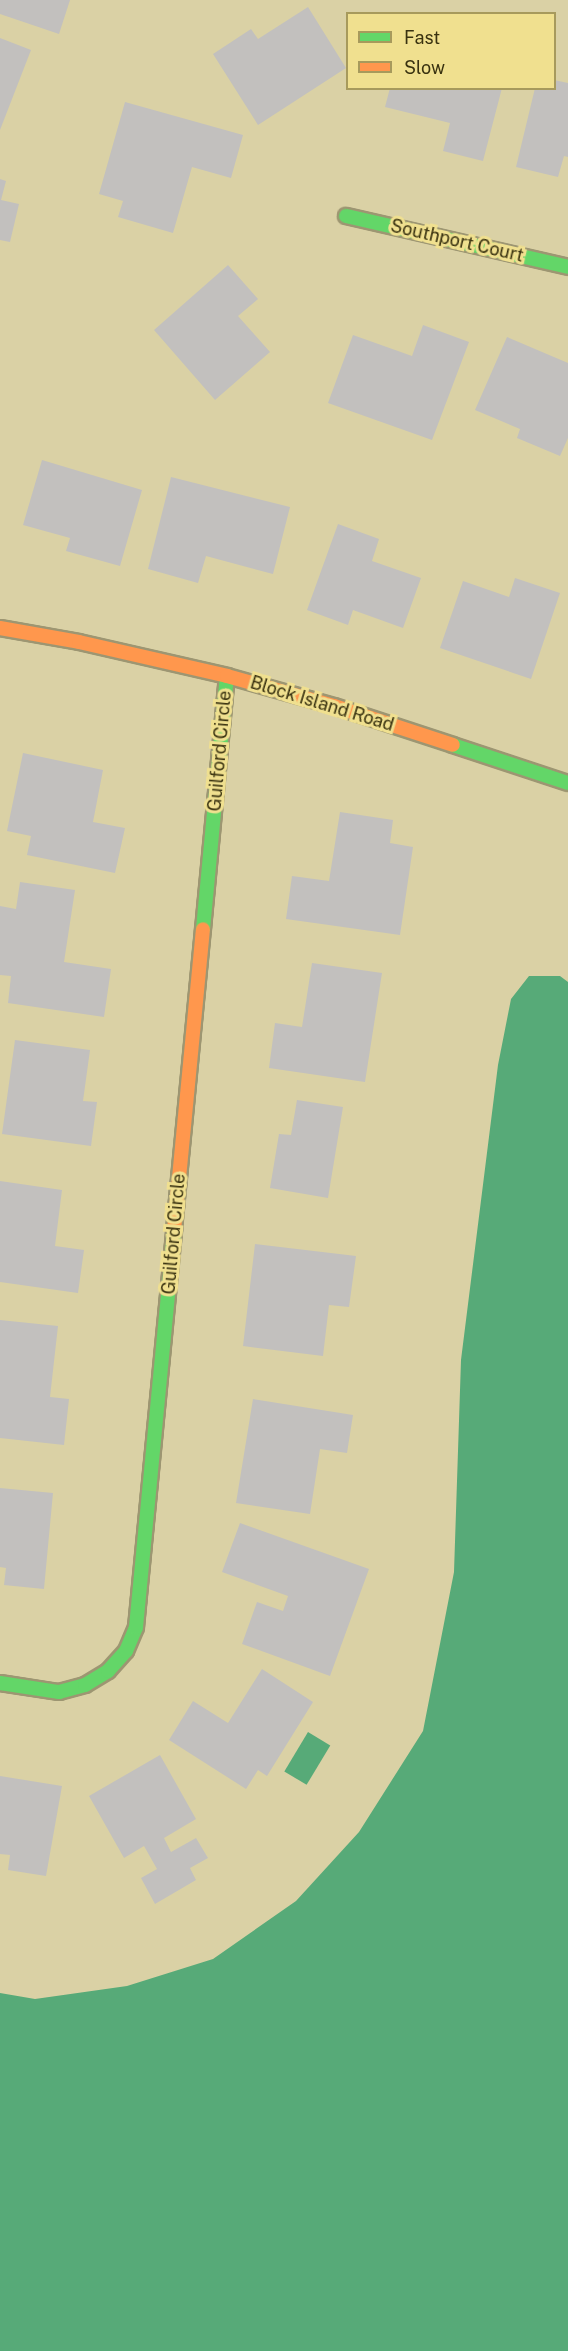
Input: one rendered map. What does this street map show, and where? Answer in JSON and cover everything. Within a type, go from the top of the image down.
[{"type":"street","name":"Southport Court","points":[[346,216],[568,267]]},
{"type":"street","name":"Block Island Road","points":[[0,628],[79,642],[227,676],[334,706],[568,783]]},
{"type":"street","name":"Guilford Circle","points":[[0,1683],[32,1690],[59,1692],[85,1685],[108,1671],[126,1651],[136,1627],[227,676]]},
{"type":"shaded area","points":[[529,976],[560,976],[568,982],[568,2351],[0,2351],[0,1993],[35,1999],[127,1986],[213,1959],[296,1901],[359,1832],[423,1731],[454,1572],[461,1360],[498,1065],[511,999]]},
{"type":"shaded area","points":[[308,1732],[330,1745],[307,1785],[284,1771]]},
{"type":"building","points":[[0,0],[70,0],[59,34],[0,14]]},
{"type":"building","points":[[308,7],[346,68],[258,125],[213,54],[251,29],[258,39]]},
{"type":"building","points":[[0,38],[31,50],[0,130]]},
{"type":"building","points":[[556,80],[568,83],[568,157],[564,156],[558,177],[516,167],[535,90],[556,90]]},
{"type":"building","points":[[389,90],[501,90],[483,161],[443,151],[450,123],[385,107]]},
{"type":"building","points":[[125,102],[243,135],[231,178],[192,167],[173,233],[118,217],[123,201],[99,194]]},
{"type":"building","points":[[0,179],[6,181],[1,200],[19,204],[10,242],[0,240]]},
{"type":"building","points":[[228,265],[258,299],[238,316],[270,352],[215,400],[154,330]]},
{"type":"building","points":[[423,325],[469,342],[432,440],[328,403],[353,335],[412,356]]},
{"type":"building","points":[[507,337],[568,363],[568,438],[560,456],[517,438],[520,429],[475,410]]},
{"type":"building","points":[[42,460],[142,490],[120,566],[66,551],[70,538],[23,525]]},
{"type":"building","points":[[171,477],[290,507],[273,574],[206,556],[198,583],[148,569]]},
{"type":"building","points":[[338,524],[379,539],[372,561],[421,578],[403,628],[353,610],[348,625],[307,610]]},
{"type":"building","points":[[515,578],[560,593],[531,679],[440,648],[463,581],[509,597]]},
{"type":"building","points":[[23,753],[103,770],[93,822],[125,828],[115,873],[27,855],[31,836],[7,831]]},
{"type":"building","points":[[340,812],[393,820],[390,843],[413,847],[400,935],[286,919],[292,876],[329,881]]},
{"type":"building","points":[[20,882],[75,890],[64,962],[111,969],[104,1017],[8,1003],[11,976],[0,975],[0,906],[16,909]]},
{"type":"building","points":[[312,963],[382,973],[365,1082],[269,1068],[275,1023],[302,1027]]},
{"type":"building","points":[[15,1040],[90,1050],[83,1101],[97,1102],[91,1146],[2,1134]]},
{"type":"building","points":[[297,1100],[343,1107],[328,1198],[270,1188],[279,1134],[291,1135]]},
{"type":"building","points":[[0,1181],[62,1190],[55,1246],[84,1250],[78,1293],[0,1282]]},
{"type":"building","points":[[255,1244],[356,1256],[349,1307],[329,1305],[323,1356],[243,1346]]},
{"type":"building","points":[[0,1320],[58,1326],[50,1397],[69,1399],[64,1445],[0,1438]]},
{"type":"building","points":[[253,1399],[353,1415],[347,1453],[320,1449],[310,1514],[236,1503]]},
{"type":"building","points":[[0,1488],[53,1493],[44,1589],[4,1585],[6,1568],[0,1567]]},
{"type":"building","points":[[240,1523],[369,1569],[330,1676],[242,1644],[257,1602],[283,1611],[288,1596],[222,1572]]},
{"type":"building","points":[[262,1669],[313,1702],[267,1776],[258,1770],[246,1789],[169,1740],[193,1701],[228,1723]]},
{"type":"building","points":[[160,1755],[196,1819],[164,1838],[171,1852],[196,1838],[208,1858],[190,1868],[196,1880],[155,1904],[141,1878],[157,1869],[144,1846],[124,1858],[89,1796]]},
{"type":"building","points":[[0,1776],[62,1786],[46,1876],[8,1870],[10,1855],[0,1854]]},
{"type":"traffic: fast","points":[[346,216],[568,267]]},
{"type":"traffic: fast","points":[[203,929],[227,676]]},
{"type":"traffic: fast","points":[[453,745],[568,783]]},
{"type":"traffic: fast","points":[[0,1683],[59,1692],[85,1685],[108,1671],[126,1651],[136,1627],[174,1230]]},
{"type":"traffic: slow","points":[[0,628],[79,642],[227,676],[334,706],[453,745]]},
{"type":"traffic: slow","points":[[174,1230],[203,929]]}]
